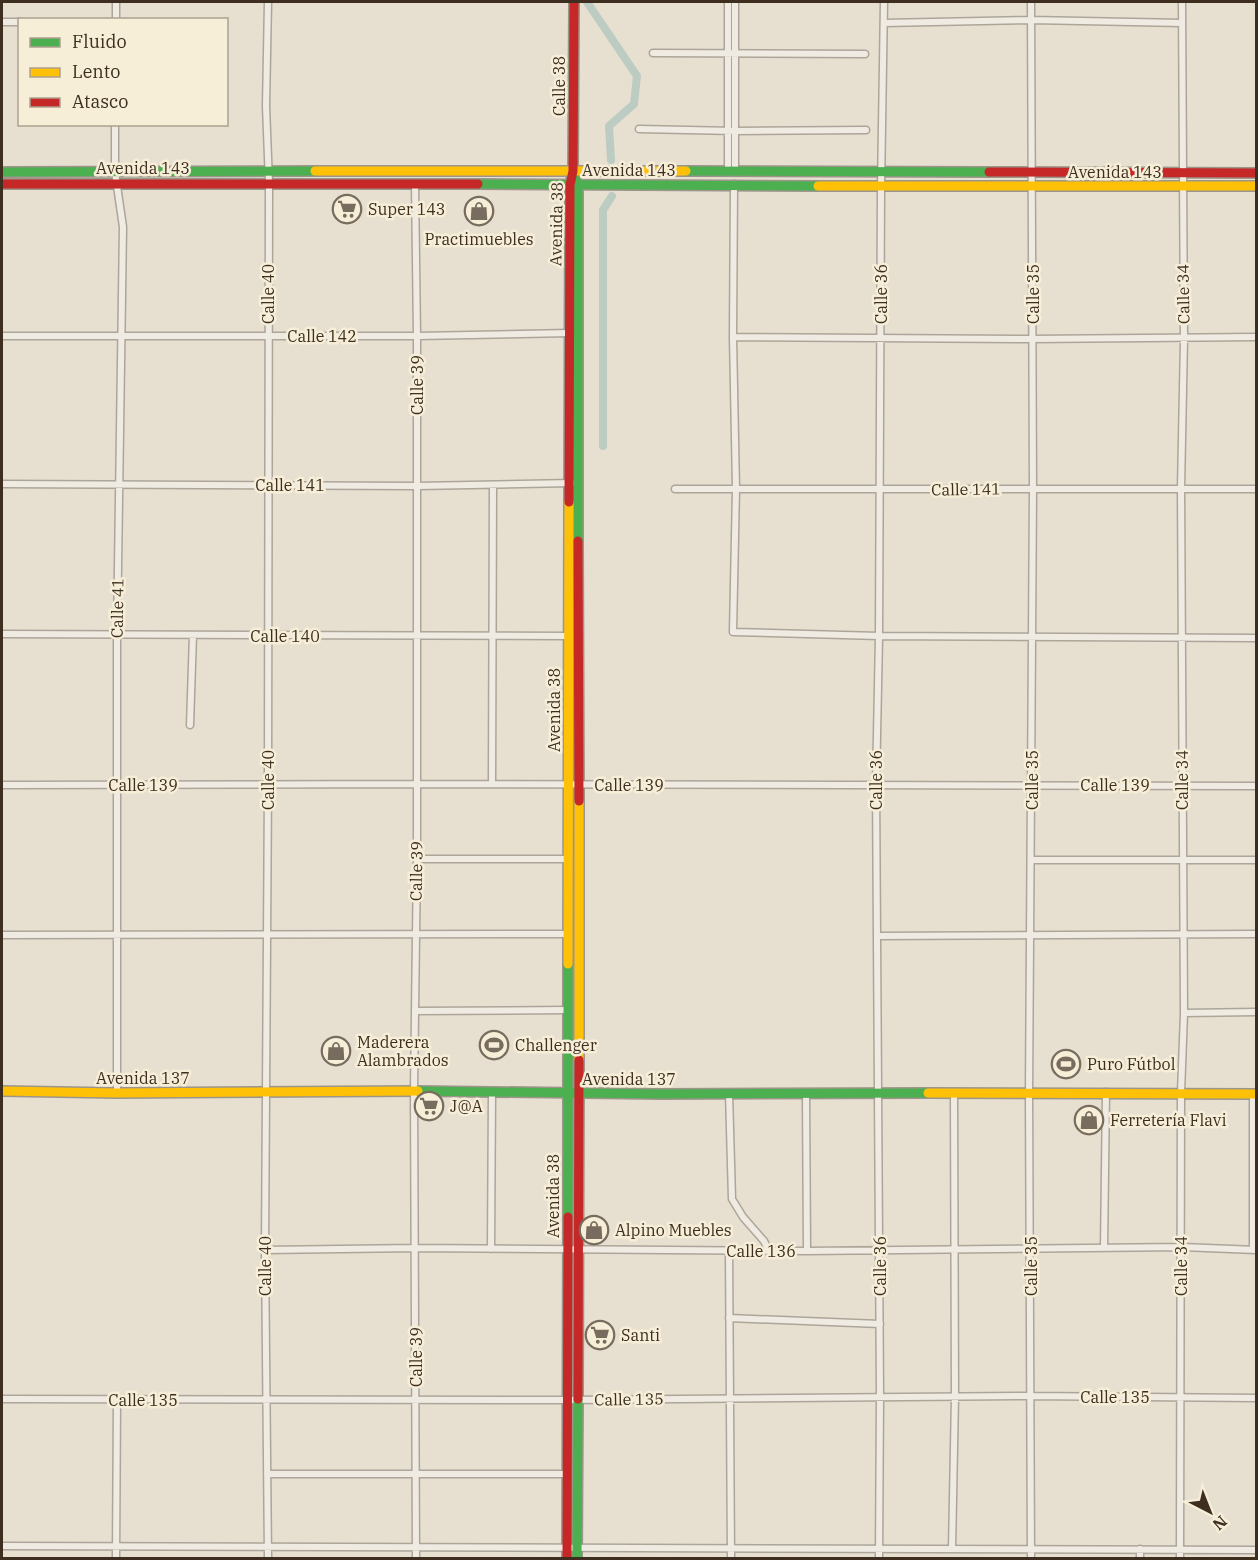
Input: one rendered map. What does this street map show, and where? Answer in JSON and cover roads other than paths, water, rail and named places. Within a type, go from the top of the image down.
[{"type":"main road","name":"Calle 38","points":[[573,171],[574,2]]},
{"type":"main road","name":"Avenida 38","points":[[573,171],[574,1093],[568,1250],[573,1400],[568,1474],[570,1552],[577,1558]]},
{"type":"main road","name":"Avenida 143","points":[[2,172],[1257,173]]},
{"type":"main road","name":"Avenida 143","points":[[2,184],[734,184],[881,188],[1257,186]]},
{"type":"main road","name":"Avenida 38","points":[[570,1552],[579,1250],[569,1010],[569,859],[574,785],[569,636],[574,483],[570,333],[574,185]]},
{"type":"main road","name":"Avenida 137","points":[[2,1091],[1255,1094]]},
{"type":"street","points":[[116,2],[116,18]]},
{"type":"street","name":"Calle 40","points":[[268,2],[266,106],[269,183],[268,785],[265,1250],[268,1558]]},
{"type":"street","points":[[728,2],[732,54]]},
{"type":"street","points":[[732,172],[732,54],[735,2]]},
{"type":"street","name":"Calle 36","points":[[879,1558],[880,1251],[876,785],[884,2]]},
{"type":"street","name":"Calle 35","points":[[1031,2],[1034,488],[1029,1093],[1031,1558]]},
{"type":"street","name":"Calle 34","points":[[1180,1558],[1181,1093],[1184,1013],[1181,785],[1183,638],[1181,488],[1184,339],[1182,2]]},
{"type":"street","points":[[884,23],[1031,20],[1182,23]]},
{"type":"street","points":[[2,22],[18,22]]},
{"type":"street","points":[[653,53],[866,54]]},
{"type":"street","name":"Calle 41","points":[[115,126],[115,172],[123,226],[117,635],[117,1093]]},
{"type":"street","points":[[639,129],[866,130]]},
{"type":"street","name":"Calle 39","points":[[415,184],[417,336],[417,860],[414,1091],[416,1558]]},
{"type":"street","points":[[734,184],[733,337],[736,489],[733,632],[879,636],[1257,638]]},
{"type":"street","name":"Calle 142","points":[[2,336],[417,336],[570,333]]},
{"type":"street","points":[[733,337],[1032,339],[1257,337]]},
{"type":"street","name":"Calle 141","points":[[2,484],[494,486],[574,483]]},
{"type":"street","points":[[492,784],[494,486]]},
{"type":"street","name":"Calle 141","points":[[675,489],[1257,489]]},
{"type":"street","name":"Calle 140","points":[[2,634],[569,636]]},
{"type":"street","points":[[190,724],[193,635]]},
{"type":"street","name":"Calle 139","points":[[2,786],[118,784],[1257,786]]},
{"type":"street","points":[[417,860],[569,859]]},
{"type":"street","points":[[1031,860],[1257,860]]},
{"type":"street","points":[[2,935],[569,934]]},
{"type":"street","points":[[878,936],[1257,934]]},
{"type":"street","points":[[416,1011],[569,1010]]},
{"type":"street","points":[[1184,1013],[1257,1012]]},
{"type":"street","points":[[491,1249],[492,1092]]},
{"type":"street","points":[[1104,1248],[1106,1092]]},
{"type":"street","points":[[952,1549],[955,1397],[954,1093]]},
{"type":"street","points":[[729,1094],[732,1199],[743,1217],[764,1240],[766,1251]]},
{"type":"street","points":[[806,1094],[807,1251]]},
{"type":"street","points":[[1255,1094],[1255,1250]]},
{"type":"street","name":"Calle 136","points":[[265,1250],[416,1248],[880,1251],[1182,1247],[1255,1250]]},
{"type":"street","points":[[729,1251],[731,1558]]},
{"type":"street","points":[[729,1318],[880,1324]]},
{"type":"street","name":"Calle 135","points":[[2,1399],[573,1400],[1030,1396],[1257,1398]]},
{"type":"street","points":[[116,1558],[117,1400]]},
{"type":"street","points":[[267,1474],[568,1474]]},
{"type":"street","points":[[2,1546],[416,1547],[570,1552],[731,1549],[1257,1550]]},
{"type":"street","points":[[931,1549],[931,1558]]},
{"type":"street","points":[[980,1549],[980,1558]]},
{"type":"street","points":[[1140,1550],[1140,1558]]},
{"type":"waterway","points":[[587,2],[637,76],[634,104],[609,126],[611,160]]},
{"type":"waterway","points":[[603,446],[603,210],[612,196]]},
{"type":"place","name":"Super 143","points":[[347,209]]},
{"type":"place","name":"Practimuebles","points":[[479,211]]},
{"type":"place","name":"Challenger","points":[[494,1045]]},
{"type":"place","name":"Maderera Alambrados","points":[[336,1051]]},
{"type":"place","name":"Puro Fútbol","points":[[1066,1064]]},
{"type":"place","name":"J@A","points":[[429,1106]]},
{"type":"place","name":"Ferretería Flavi","points":[[1089,1120]]},
{"type":"place","name":"Alpino Muebles","points":[[594,1230]]},
{"type":"place","name":"Santi","points":[[600,1335]]}]
